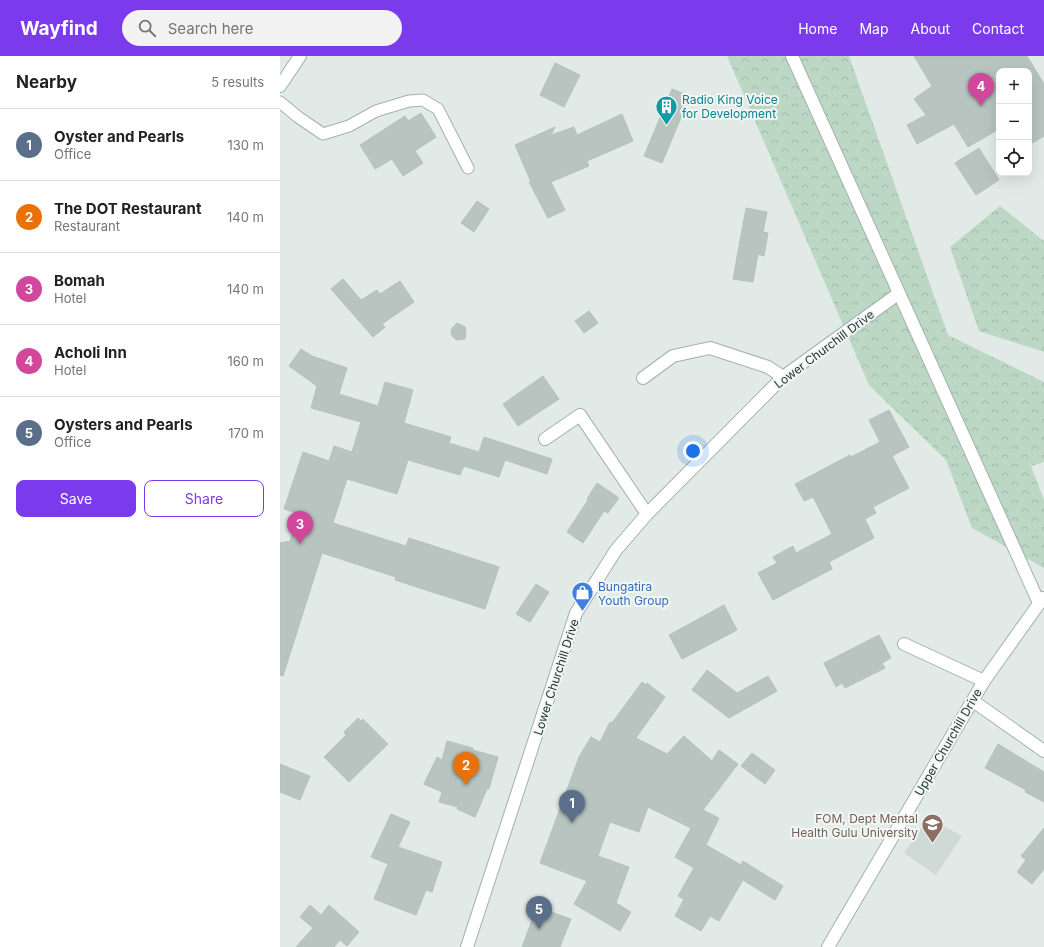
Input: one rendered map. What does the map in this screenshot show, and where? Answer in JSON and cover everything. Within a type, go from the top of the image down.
[{"type":"street","points":[[280,86],[300,56]]},
{"type":"street","points":[[792,56],[898,294],[1042,600]]},
{"type":"street","name":"Lower Churchill Drive","points":[[467,947],[576,613],[616,550],[647,514],[783,377],[898,294]]},
{"type":"street","points":[[643,378],[674,356],[710,348],[768,367],[783,377]]},
{"type":"street","points":[[545,439],[580,414],[647,514]]},
{"type":"street","name":"Upper Churchill Drive","points":[[828,947],[984,681],[1042,600]]},
{"type":"street","points":[[904,644],[984,681]]},
{"type":"street","points":[[973,701],[1044,750]]},
{"type":"lane","points":[[280,102],[298,117],[323,134],[349,126],[376,111],[409,100],[424,100],[438,109],[468,168]]},
{"type":"shaded area","name":"FOM, Dept Mental Health Gulu University","points":[[928,818],[962,836],[936,875],[904,853]]},
{"type":"green space","points":[[727,56],[849,56],[948,335],[1044,382],[1044,462],[1031,466],[1044,500],[1044,568],[972,528],[946,460],[869,385]]},
{"type":"green space","points":[[1000,206],[1044,241],[1044,352],[979,331],[950,247]]},
{"type":"building","points":[[914,56],[1027,56],[1044,84],[1044,136],[1032,143],[1032,68],[996,68],[996,131],[968,147],[954,124],[917,144],[907,125],[926,115],[914,99],[932,86]]},
{"type":"building","points":[[555,63],[580,75],[564,107],[540,95]]},
{"type":"building","name":"Radio King Voice for Development","points":[[672,89],[690,96],[662,163],[644,156]]},
{"type":"building","points":[[421,113],[436,137],[415,151],[423,163],[403,176],[392,159],[375,169],[360,145],[405,116],[408,121]]},
{"type":"building","points":[[622,114],[633,141],[587,161],[589,166],[551,182],[565,210],[548,218],[529,182],[531,182],[515,145],[555,127],[551,135],[574,127],[577,135]]},
{"type":"building","points":[[979,148],[999,180],[976,195],[955,163]]},
{"type":"building","points":[[477,201],[489,209],[474,232],[461,223]]},
{"type":"building","points":[[746,208],[767,212],[763,232],[768,233],[764,256],[758,254],[753,282],[733,279]]},
{"type":"building","points":[[343,279],[361,300],[377,290],[380,294],[400,281],[414,302],[382,324],[385,327],[373,337],[331,289]]},
{"type":"building","points":[[589,311],[598,323],[584,333],[575,321]]},
{"type":"building","points":[[457,323],[465,327],[465,339],[457,340],[451,333],[452,328]]},
{"type":"building","points":[[301,349],[312,356],[347,368],[339,394],[378,406],[385,382],[413,390],[404,423],[451,437],[449,443],[479,452],[484,437],[552,459],[547,474],[505,460],[499,477],[464,466],[460,475],[408,460],[397,494],[347,479],[333,523],[406,546],[409,538],[499,567],[485,609],[395,580],[396,577],[322,553],[283,676],[280,675],[280,543],[290,541],[299,514],[284,509],[303,452],[329,461],[334,446],[352,452],[361,422],[311,408],[317,386],[289,366]]},
{"type":"building","points":[[543,376],[559,399],[518,426],[503,404]]},
{"type":"building","points":[[889,410],[909,447],[892,456],[909,488],[873,507],[876,513],[865,519],[874,538],[829,562],[832,569],[773,600],[758,573],[777,563],[773,557],[793,546],[796,553],[832,534],[813,497],[804,501],[795,484],[850,455],[851,457],[880,442],[869,420]]},
{"type":"building","points":[[597,483],[619,498],[608,513],[604,511],[583,543],[567,532],[588,500],[587,499]]},
{"type":"building","points":[[536,584],[549,592],[530,622],[516,614]]},
{"type":"building","points":[[724,605],[737,630],[682,659],[669,635]]},
{"type":"building","points":[[879,635],[891,658],[882,663],[885,668],[845,688],[842,683],[836,687],[824,663]]},
{"type":"building","points":[[707,670],[737,693],[768,676],[777,691],[729,718],[692,690]]},
{"type":"building","points":[[642,682],[646,685],[647,683],[665,697],[636,738],[667,754],[684,736],[712,761],[719,750],[738,764],[703,810],[719,818],[706,845],[741,865],[743,861],[783,886],[775,900],[743,880],[719,921],[710,916],[701,931],[675,916],[684,899],[678,896],[694,868],[675,857],[691,828],[648,807],[639,832],[610,822],[598,856],[629,867],[616,903],[631,912],[620,931],[574,904],[587,881],[540,863],[579,757],[591,737],[600,742],[610,722],[612,723]]},
{"type":"building","points":[[358,718],[361,721],[363,719],[388,744],[349,782],[324,757],[346,735],[344,732]]},
{"type":"building","points":[[447,741],[498,757],[489,789],[487,789],[475,817],[457,809],[458,807],[439,802],[442,792],[424,784],[437,757],[442,760]]},
{"type":"building","points":[[998,744],[1044,772],[1044,802],[1025,792],[1026,790],[985,768]]},
{"type":"building","points":[[752,753],[775,770],[765,784],[741,766]]},
{"type":"building","points":[[280,764],[310,776],[300,800],[280,792]]},
{"type":"building","points":[[391,814],[410,822],[398,847],[442,862],[432,892],[426,890],[416,915],[374,899],[388,864],[371,857]]},
{"type":"building","points":[[1044,828],[1044,869],[1032,884],[1017,872],[1026,860],[1021,856]]},
{"type":"building","points":[[310,905],[321,915],[329,905],[359,932],[347,946],[340,940],[334,947],[296,947],[313,928],[300,917]]},
{"type":"building","points":[[537,907],[571,919],[560,947],[522,947]]},
{"type":"place","name":"Acholi Inn","points":[[981,106]]},
{"type":"place","name":"Radio King Voice for Development","points":[[667,126]]},
{"type":"place","name":"Bomah","points":[[300,544]]},
{"type":"place","name":"Bungatira Youth Group","points":[[582,612]]},
{"type":"place","name":"The DOT Restaurant","points":[[466,785]]},
{"type":"place","name":"Oyster and Pearls","points":[[572,823]]},
{"type":"place","name":"FOM, Dept Mental Health Gulu University","points":[[933,844]]},
{"type":"place","name":"Oysters and Pearls","points":[[539,929]]}]
